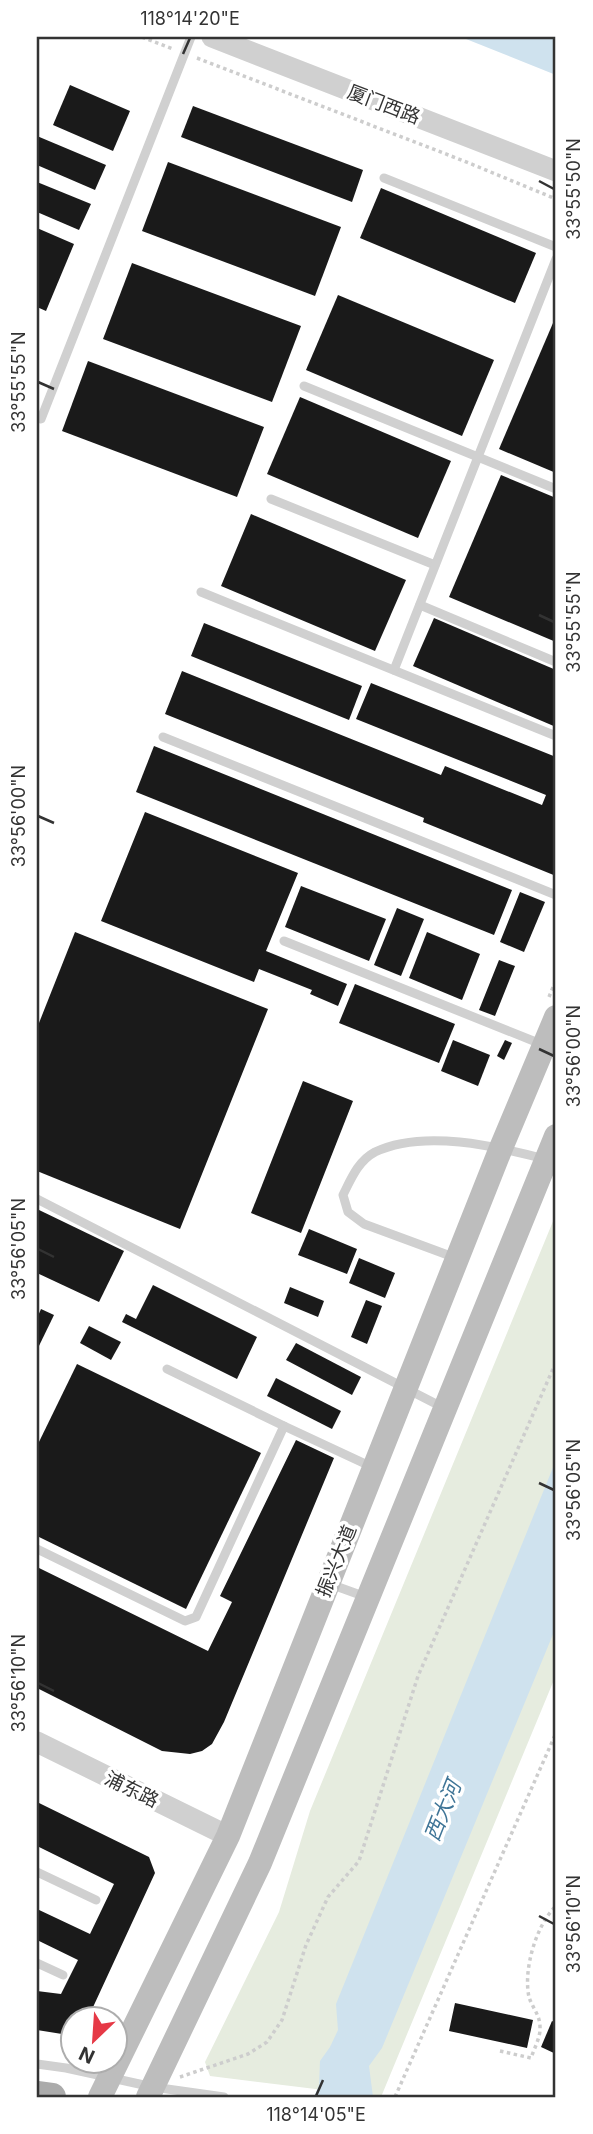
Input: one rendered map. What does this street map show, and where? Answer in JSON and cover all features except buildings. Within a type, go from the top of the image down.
[{"type":"main road","name":"振兴大道","points":[[105,2087],[228,1836],[501,1148],[550,1047],[556,1017]]},
{"type":"main road","points":[[151,2092],[260,1864],[556,1136]]},
{"type":"main road","points":[[37,2095],[52,2097]]},
{"type":"street","name":"厦门西路","points":[[212,37],[556,171]]},
{"type":"street","name":"浦东路","points":[[37,1742],[228,1836]]},
{"type":"lane","points":[[41,419],[191,37]]},
{"type":"lane","points":[[384,178],[556,247]]},
{"type":"lane","points":[[394,670],[556,259]]},
{"type":"lane","points":[[304,387],[556,489]]},
{"type":"lane","points":[[271,499],[435,565]]},
{"type":"lane","points":[[201,592],[556,736]]},
{"type":"lane","points":[[419,605],[556,662]]},
{"type":"lane","points":[[163,737],[556,895]]},
{"type":"lane","points":[[284,941],[550,1047]]},
{"type":"lane","points":[[457,1258],[364,1224],[348,1212],[343,1195],[355,1169],[373,1153],[401,1144],[436,1140],[501,1148],[547,1159]]},
{"type":"lane","points":[[37,1199],[445,1409]]},
{"type":"lane","points":[[167,1369],[373,1468]]},
{"type":"lane","points":[[37,1549],[185,1621],[196,1617],[284,1426]]},
{"type":"lane","points":[[327,1583],[368,1598]]},
{"type":"lane","points":[[37,1872],[96,1900]]},
{"type":"lane","points":[[37,1963],[62,1975]]},
{"type":"lane","points":[[37,2064],[105,2087],[224,2097]]},
{"type":"path","points":[[142,37],[556,199]]},
{"type":"path","points":[[151,2092],[248,2054],[267,2042],[282,2021],[306,1945],[328,1897],[359,1861],[418,1676],[556,1362]]},
{"type":"path","points":[[395,2097],[556,1733]]},
{"type":"path","points":[[500,2050],[531,2058],[541,2029],[528,1989],[532,1950],[546,1915],[556,1906]]},
{"type":"shaded area","points":[[556,1214],[556,1675],[381,2097],[210,2076],[205,2062],[279,1912],[310,1811]]},
{"type":"water","points":[[461,37],[556,37],[556,75]]},
{"type":"water","name":"西大河","points":[[556,1460],[556,1627],[382,2048],[369,2066],[373,2097],[314,2097],[319,2085],[320,2061],[338,2030],[336,2004]]}]
